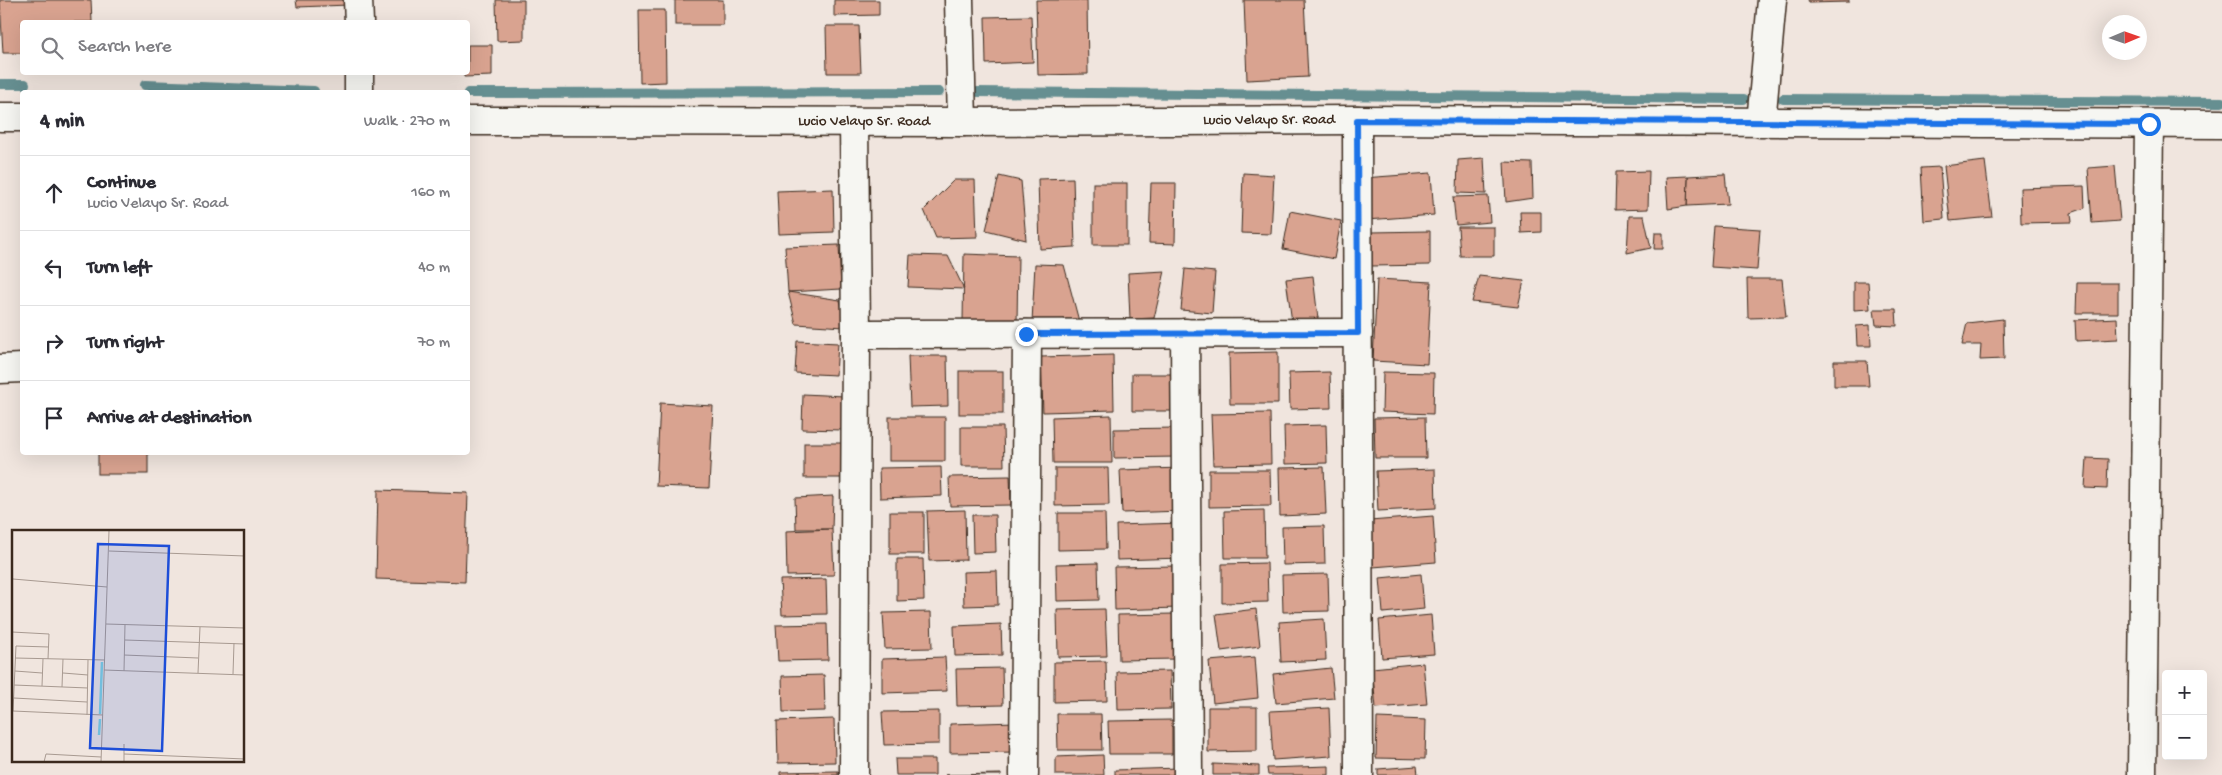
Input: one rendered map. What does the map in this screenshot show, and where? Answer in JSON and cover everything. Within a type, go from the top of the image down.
[{"type":"street","points":[[358,0],[359,20]]},
{"type":"street","points":[[959,0],[962,122]]},
{"type":"street","points":[[1761,123],[1772,0]]},
{"type":"street","points":[[0,117],[20,117]]},
{"type":"street","points":[[1357,120],[1359,775]]},
{"type":"street","name":"Lucio Velayo Sr. Road","points":[[470,121],[962,122],[1357,120],[2222,124]]},
{"type":"street","points":[[854,122],[856,334],[854,775]]},
{"type":"street","points":[[2142,775],[2149,124]]},
{"type":"street","points":[[1185,333],[1188,775]]},
{"type":"street","points":[[856,334],[1358,333]]},
{"type":"street","points":[[1024,775],[1026,334]]},
{"type":"street","points":[[0,368],[20,368]]},
{"type":"building","points":[[0,0],[91,0],[92,20],[20,20],[20,53],[3,53]]},
{"type":"building","points":[[296,0],[349,0],[349,5],[297,7]]},
{"type":"building","points":[[496,0],[524,0],[524,40],[497,41]]},
{"type":"building","points":[[675,0],[723,0],[723,25],[675,25]]},
{"type":"building","points":[[834,0],[879,0],[879,15],[834,16]]},
{"type":"building","points":[[1036,0],[1087,0],[1088,74],[1038,75]]},
{"type":"building","points":[[1244,0],[1304,0],[1308,77],[1247,80]]},
{"type":"building","points":[[1808,0],[1849,0],[1849,2],[1809,3]]},
{"type":"building","points":[[639,10],[665,10],[666,82],[640,83]]},
{"type":"building","points":[[1031,16],[1033,62],[986,64],[985,17]]},
{"type":"building","points":[[826,26],[859,26],[861,73],[827,73]]},
{"type":"building","points":[[470,45],[492,45],[492,76],[464,77],[464,75],[470,75]]},
{"type":"building","points":[[1484,158],[1486,194],[1457,193],[1458,160]]},
{"type":"building","points":[[1985,161],[1992,217],[1950,221],[1944,166]]},
{"type":"building","points":[[1504,162],[1532,163],[1533,198],[1506,202]]},
{"type":"building","points":[[2115,166],[2120,221],[2092,223],[2088,168]]},
{"type":"building","points":[[1940,167],[1944,219],[1924,221],[1921,168]]},
{"type":"building","points":[[1649,171],[1648,209],[1615,210],[1616,172]]},
{"type":"building","points":[[1243,173],[1274,175],[1271,234],[1241,233]]},
{"type":"building","points":[[1431,173],[1434,215],[1366,220],[1363,178]]},
{"type":"building","points":[[1725,174],[1728,204],[1687,206],[1688,176]]},
{"type":"building","points":[[999,176],[1021,181],[1026,240],[986,230]]},
{"type":"building","points":[[1688,176],[1687,206],[1668,209],[1666,177]]},
{"type":"building","points":[[1073,178],[1075,247],[1040,249],[1038,179]]},
{"type":"building","points":[[954,180],[975,180],[977,237],[936,238],[924,210]]},
{"type":"building","points":[[1093,183],[1127,183],[1127,245],[1093,245]]},
{"type":"building","points":[[1151,183],[1176,183],[1175,244],[1149,243]]},
{"type":"building","points":[[2084,186],[2085,208],[2071,213],[2072,222],[2021,223],[2020,188]]},
{"type":"building","points":[[833,189],[834,232],[779,234],[777,191]]},
{"type":"building","points":[[1488,196],[1490,222],[1456,225],[1453,197]]},
{"type":"building","points":[[1290,211],[1341,221],[1334,259],[1283,249]]},
{"type":"building","points":[[1520,212],[1541,212],[1541,232],[1521,233]]},
{"type":"building","points":[[1629,216],[1644,216],[1651,248],[1627,253]]},
{"type":"building","points":[[1714,226],[1760,229],[1757,270],[1711,267]]},
{"type":"building","points":[[1458,227],[1494,227],[1494,256],[1460,256]]},
{"type":"building","points":[[1430,231],[1430,265],[1371,266],[1371,232]]},
{"type":"building","points":[[1655,233],[1663,233],[1663,249],[1654,249]]},
{"type":"building","points":[[839,245],[841,289],[788,292],[785,247]]},
{"type":"building","points":[[964,254],[1018,256],[1017,323],[963,322]]},
{"type":"building","points":[[910,255],[948,256],[964,289],[908,287]]},
{"type":"building","points":[[1035,264],[1064,265],[1080,325],[1032,322]]},
{"type":"building","points":[[1185,269],[1215,272],[1212,313],[1181,310]]},
{"type":"building","points":[[1165,271],[1154,318],[1130,319],[1128,273]]},
{"type":"building","points":[[1313,276],[1318,319],[1292,322],[1286,279]]},
{"type":"building","points":[[1479,276],[1524,281],[1518,307],[1472,302]]},
{"type":"building","points":[[1377,279],[1431,282],[1427,364],[1373,361]]},
{"type":"building","points":[[1747,279],[1782,279],[1786,317],[1748,318]]},
{"type":"building","points":[[1854,282],[1868,282],[1870,309],[1854,310]]},
{"type":"building","points":[[2077,283],[2118,283],[2118,313],[2076,313]]},
{"type":"building","points":[[788,292],[840,300],[845,327],[796,324]]},
{"type":"building","points":[[1874,309],[1896,309],[1897,326],[1876,325]]},
{"type":"building","points":[[2117,318],[2118,339],[2076,341],[2075,320]]},
{"type":"building","points":[[2003,319],[2004,359],[1980,360],[1981,345],[1962,345],[1967,323]]},
{"type":"building","points":[[1870,325],[1871,346],[1857,346],[1856,326]]},
{"type":"building","points":[[797,341],[838,343],[836,375],[795,373]]},
{"type":"building","points":[[1278,352],[1278,404],[1230,404],[1229,353]]},
{"type":"building","points":[[1113,355],[1114,410],[1043,412],[1041,357]]},
{"type":"building","points":[[908,356],[947,356],[948,406],[910,407]]},
{"type":"building","points":[[1834,361],[1867,361],[1869,386],[1834,386]]},
{"type":"building","points":[[959,371],[1003,371],[1003,414],[959,414]]},
{"type":"building","points":[[1330,372],[1331,408],[1290,409],[1289,373]]},
{"type":"building","points":[[1383,372],[1434,373],[1433,414],[1382,412]]},
{"type":"building","points":[[1132,374],[1174,374],[1175,411],[1132,411]]},
{"type":"building","points":[[803,394],[844,396],[842,430],[802,429]]},
{"type":"building","points":[[660,403],[713,406],[709,488],[656,486]]},
{"type":"building","points":[[1270,413],[1271,464],[1213,465],[1211,414]]},
{"type":"building","points":[[1111,415],[1112,463],[1053,463],[1052,417]]},
{"type":"building","points":[[889,417],[945,417],[945,461],[889,461]]},
{"type":"building","points":[[1425,417],[1426,458],[1375,458],[1374,418]]},
{"type":"building","points":[[1326,425],[1327,463],[1285,464],[1284,426]]},
{"type":"building","points":[[961,427],[1003,427],[1004,466],[961,466]]},
{"type":"building","points":[[1175,428],[1176,457],[1114,458],[1114,429]]},
{"type":"building","points":[[804,443],[842,443],[842,478],[804,478]]},
{"type":"building","points":[[98,455],[148,455],[148,474],[98,474]]},
{"type":"building","points":[[2087,458],[2108,459],[2107,489],[2085,488]]},
{"type":"building","points":[[941,467],[942,496],[880,498],[879,468]]},
{"type":"building","points":[[1324,467],[1326,514],[1280,516],[1279,468]]},
{"type":"building","points":[[1055,468],[1108,468],[1109,505],[1055,506]]},
{"type":"building","points":[[1181,468],[1182,511],[1122,513],[1120,470]]},
{"type":"building","points":[[1435,469],[1436,508],[1378,511],[1376,471]]},
{"type":"building","points":[[1209,470],[1270,470],[1271,506],[1209,507]]},
{"type":"building","points":[[1010,476],[1011,505],[950,506],[949,477]]},
{"type":"building","points":[[378,490],[468,493],[465,582],[376,579]]},
{"type":"building","points":[[833,496],[832,529],[796,529],[795,498]]},
{"type":"building","points":[[965,510],[966,560],[929,561],[927,511]]},
{"type":"building","points":[[1264,510],[1265,558],[1225,558],[1224,511]]},
{"type":"building","points":[[890,512],[924,512],[924,554],[890,554]]},
{"type":"building","points":[[1058,513],[1105,513],[1106,549],[1058,550]]},
{"type":"building","points":[[972,515],[995,515],[996,552],[973,553]]},
{"type":"building","points":[[1433,516],[1436,562],[1373,567],[1370,521]]},
{"type":"building","points":[[1182,523],[1182,558],[1117,560],[1116,525]]},
{"type":"building","points":[[1324,526],[1325,564],[1283,565],[1282,527]]},
{"type":"building","points":[[832,529],[834,575],[787,576],[786,531]]},
{"type":"building","points":[[897,559],[923,559],[924,600],[897,601]]},
{"type":"building","points":[[1098,563],[1099,600],[1057,601],[1056,564]]},
{"type":"building","points":[[1267,563],[1268,602],[1222,603],[1222,564]]},
{"type":"building","points":[[1177,566],[1178,608],[1115,610],[1114,567]]},
{"type":"building","points":[[997,571],[998,605],[964,606],[963,572]]},
{"type":"building","points":[[1328,574],[1329,611],[1283,612],[1282,575]]},
{"type":"building","points":[[1421,574],[1424,609],[1383,613],[1380,578]]},
{"type":"building","points":[[826,579],[827,614],[782,615],[780,580]]},
{"type":"building","points":[[1105,609],[1107,656],[1058,657],[1057,610]]},
{"type":"building","points":[[1256,609],[1260,646],[1221,651],[1216,614]]},
{"type":"building","points":[[931,612],[932,648],[885,649],[883,613]]},
{"type":"building","points":[[1175,614],[1176,659],[1119,660],[1118,615]]},
{"type":"building","points":[[1431,615],[1434,654],[1382,658],[1379,620]]},
{"type":"building","points":[[1324,619],[1326,660],[1281,662],[1279,622]]},
{"type":"building","points":[[827,624],[828,660],[778,661],[776,625]]},
{"type":"building","points":[[1001,624],[1002,655],[955,656],[954,626]]},
{"type":"building","points":[[945,657],[947,691],[882,693],[882,659]]},
{"type":"building","points":[[1255,657],[1258,698],[1213,703],[1209,661]]},
{"type":"building","points":[[1106,661],[1107,701],[1054,702],[1054,662]]},
{"type":"building","points":[[1423,663],[1427,704],[1376,708],[1372,668]]},
{"type":"building","points":[[1002,668],[1003,705],[957,706],[956,669]]},
{"type":"building","points":[[1331,668],[1334,698],[1276,703],[1273,674]]},
{"type":"building","points":[[1170,671],[1171,709],[1118,710],[1117,672]]},
{"type":"building","points":[[824,675],[825,711],[783,712],[782,676]]},
{"type":"building","points":[[1208,707],[1257,707],[1257,751],[1208,752]]},
{"type":"building","points":[[1329,708],[1331,756],[1273,760],[1270,711]]},
{"type":"building","points":[[939,711],[939,744],[884,745],[882,712]]},
{"type":"building","points":[[1057,714],[1101,714],[1102,750],[1058,750]]},
{"type":"building","points":[[1377,718],[1426,720],[1425,759],[1376,758]]},
{"type":"building","points":[[834,719],[835,762],[778,763],[777,721]]},
{"type":"building","points":[[1172,720],[1172,754],[1109,754],[1108,721]]},
{"type":"building","points":[[1016,722],[1016,752],[950,753],[950,724]]},
{"type":"building","points":[[1103,755],[1104,775],[1056,775],[1056,757]]},
{"type":"building","points":[[895,759],[935,759],[935,775],[896,775]]},
{"type":"building","points":[[1213,764],[1259,766],[1259,775],[1213,775]]},
{"type":"building","points":[[1329,766],[1329,775],[1268,775],[1267,768]]},
{"type":"building","points":[[1417,766],[1418,775],[1378,775],[1378,769]]},
{"type":"building","points":[[1181,768],[1181,775],[1115,775],[1115,770]]},
{"type":"building","points":[[838,771],[838,775],[780,775],[780,772]]},
{"type":"building","points":[[1001,774],[1001,775],[945,775]]},
{"type":"waterway","points":[[0,84],[25,84]]},
{"type":"waterway","points":[[145,85],[286,90]]},
{"type":"waterway","points":[[470,93],[939,92]]},
{"type":"waterway","points":[[978,92],[1744,99]]},
{"type":"waterway","points":[[1783,99],[2222,102]]},
{"type":"route","points":[[1026,334],[1358,333],[1357,120],[2149,124]]}]
